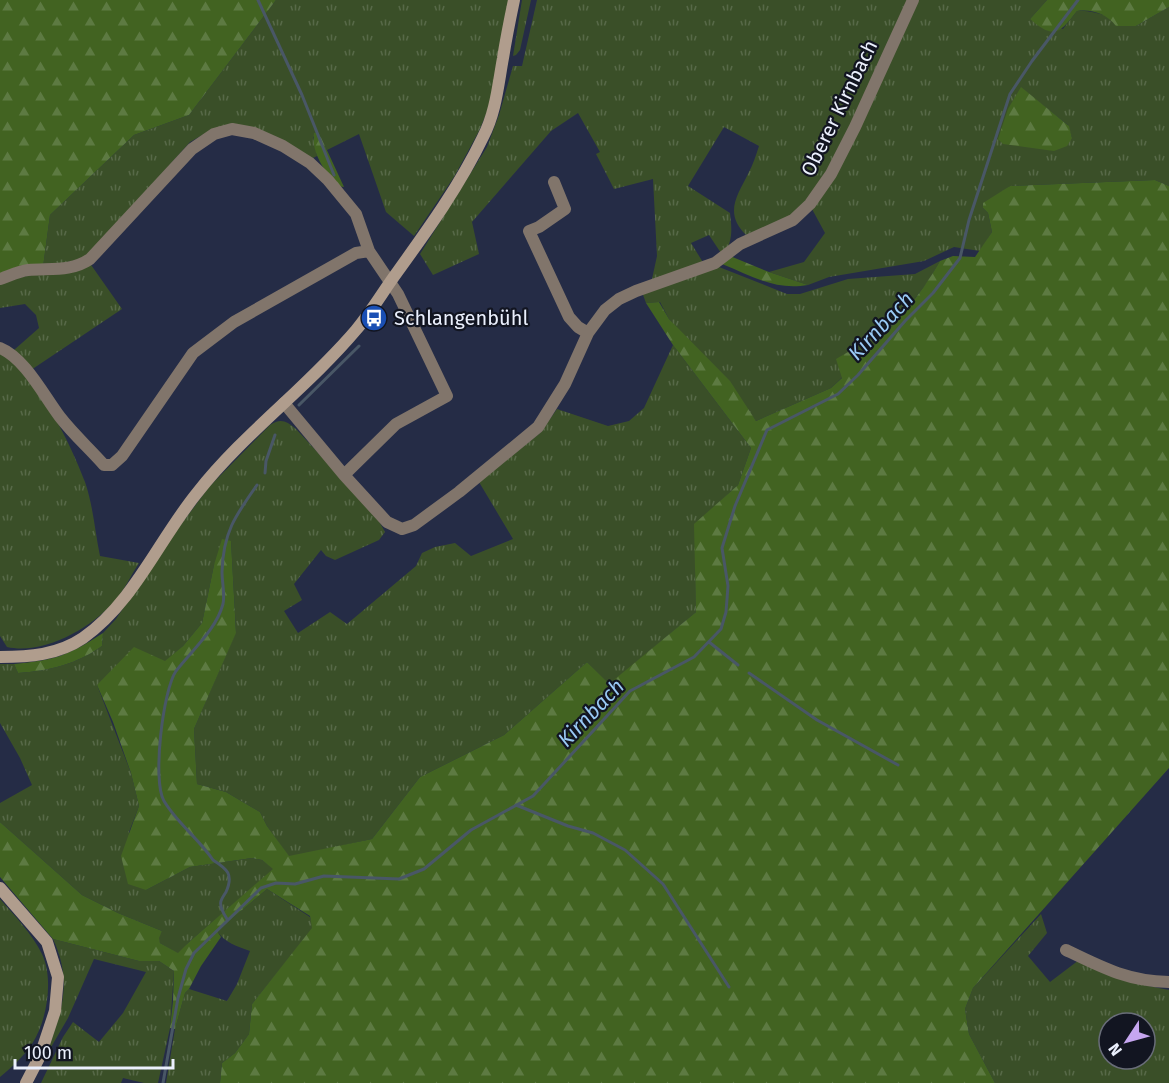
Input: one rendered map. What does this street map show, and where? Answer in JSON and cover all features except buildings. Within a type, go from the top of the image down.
[{"type":"main road","points":[[0,657],[21,657],[54,652],[81,640],[106,620],[125,598],[197,492],[236,449],[356,330],[459,184],[484,135],[495,108],[514,0]]},
{"type":"main road","points":[[1,889],[47,942],[58,977],[55,1011],[40,1056],[26,1083]]},
{"type":"street","name":"Oberer Kirnbach","points":[[284,403],[387,522],[402,529],[414,525],[459,492],[538,427],[565,384],[588,333],[605,310],[619,299],[636,291],[716,263],[740,244],[793,220],[810,204],[841,155],[913,0]]},
{"type":"street","points":[[0,279],[26,271],[66,269],[81,265],[98,251],[192,149],[214,134],[232,129],[254,133],[283,146],[310,163],[328,180],[356,214],[369,251],[398,294],[447,396],[397,423],[344,475]]},
{"type":"street","points":[[554,182],[565,209],[539,227],[529,231],[569,317],[578,327],[588,333]]},
{"type":"street","points":[[0,348],[20,362],[60,418],[80,441],[104,465],[112,465],[122,456],[193,353],[234,322],[356,253],[369,251]]},
{"type":"street","points":[[1066,950],[1107,970],[1145,981],[1169,982]]},
{"type":"green space","points":[[0,0],[276,0],[189,115],[134,135],[50,215],[43,267],[0,277]]},
{"type":"green space","points":[[276,0],[509,0],[489,107],[454,177],[414,236],[386,212],[359,134],[327,150],[319,133],[313,137],[317,156],[309,160],[276,138],[206,133],[190,142],[87,258],[43,267],[50,215],[134,135],[189,115]]},
{"type":"green space","points":[[522,0],[531,0],[520,50],[513,56]]},
{"type":"green space","points":[[537,0],[910,0],[831,170],[808,202],[788,218],[746,235],[739,227],[735,219],[735,204],[759,146],[724,127],[688,186],[730,213],[731,235],[723,256],[709,235],[691,243],[704,264],[655,281],[652,279],[657,256],[653,179],[614,189],[596,154],[600,152],[578,113],[551,131],[472,222],[479,254],[433,275],[420,254],[487,147],[513,66],[522,66]]},
{"type":"green space","points":[[915,0],[1047,0],[1030,19],[1063,29],[1077,11],[1099,14],[1136,26],[1169,7],[1169,186],[1155,180],[1010,186],[983,208],[988,213],[992,232],[980,251],[954,247],[924,261],[829,277],[808,285],[769,272],[804,262],[825,233],[812,209]],"holes":[[[1021,88],[1068,125],[1072,138]]]},
{"type":"green space","points":[[1047,0],[1169,0],[1169,7],[1136,26],[1116,26],[1099,13],[1077,11],[1061,29],[1051,31],[1038,26],[1030,19]]},
{"type":"green space","points":[[1021,87],[1069,126],[1072,138],[1067,146],[1054,151],[1003,144],[998,139],[1008,109]]},
{"type":"green space","points":[[314,133],[319,133],[344,187],[338,186],[320,162],[315,148]]},
{"type":"green space","points":[[1155,180],[1169,186],[1169,768],[973,988],[965,1009],[969,1034],[995,1083],[220,1083],[222,1063],[235,1053],[249,1034],[252,1004],[312,928],[310,916],[267,889],[217,931],[221,937],[185,993],[175,1029],[170,1028],[174,971],[159,961],[139,961],[53,939],[0,877],[0,822],[82,895],[162,931],[159,938],[160,943],[178,953],[273,869],[262,860],[252,858],[190,867],[146,890],[128,884],[121,856],[139,806],[131,773],[97,685],[134,647],[165,661],[183,646],[202,623],[222,539],[231,541],[236,633],[194,729],[197,784],[226,792],[260,812],[267,826],[289,856],[372,839],[420,777],[504,735],[587,662],[609,684],[696,612],[694,524],[738,485],[751,448],[673,345],[646,303],[659,302],[669,319],[730,381],[756,421],[831,388],[842,378],[836,359],[855,348],[864,357],[915,299],[940,261],[953,256],[975,257],[992,232],[988,213],[983,208],[983,203],[1010,186]]},
{"type":"green space","points":[[730,256],[808,285],[785,286],[754,278],[722,264]]},
{"type":"green space","points":[[940,261],[904,313],[864,357],[831,388],[756,421],[669,319],[660,302],[646,303],[642,292],[719,267],[787,294],[800,294],[848,279],[915,274]]},
{"type":"green space","points":[[89,262],[122,309],[31,370],[14,350],[39,328],[36,315],[25,304],[0,308],[0,282]]},
{"type":"green space","points":[[673,345],[751,448],[738,485],[695,524],[696,612],[609,685],[587,662],[504,735],[420,777],[372,839],[289,857],[260,812],[226,792],[197,784],[194,729],[236,632],[231,541],[214,565],[202,623],[183,646],[166,661],[97,685],[131,773],[139,806],[129,832],[146,890],[190,867],[252,858],[262,860],[274,869],[189,942],[179,954],[160,943],[158,938],[162,931],[82,895],[0,822],[0,803],[32,785],[0,723],[0,664],[14,664],[18,673],[41,670],[73,662],[102,646],[103,633],[116,619],[159,554],[209,487],[270,425],[283,421],[296,429],[375,514],[385,532],[379,540],[335,560],[326,556],[321,550],[294,584],[302,600],[284,611],[298,633],[330,612],[347,624],[416,566],[422,553],[435,547],[455,543],[471,556],[513,539],[479,482],[540,433],[557,409],[608,426],[629,421],[644,408]]},
{"type":"green space","points":[[0,351],[13,361],[39,391],[71,448],[88,491],[100,556],[139,563],[114,602],[92,622],[65,638],[36,647],[7,647],[0,636]]},
{"type":"green space","points":[[103,633],[102,646],[73,662],[18,673],[14,664],[61,656]]},
{"type":"green space","points":[[267,889],[310,917],[313,928],[252,1004],[249,1034],[235,1053],[222,1063],[220,1083],[166,1083],[175,1029],[185,993],[189,989],[227,1001],[237,984],[250,951],[236,946],[217,931]]},
{"type":"green space","points":[[0,899],[28,932],[42,954],[48,975],[48,987],[45,1012],[37,1035],[25,1053],[0,1077]]},
{"type":"green space","points":[[1041,914],[1047,933],[1028,956],[1050,982],[1079,960],[1123,978],[1169,990],[1169,1083],[995,1083],[969,1034],[965,1009],[973,988]]},
{"type":"green space","points":[[53,939],[139,961],[159,961],[174,971],[170,1028],[158,1083],[144,1083],[123,1078],[121,1083],[41,1083],[63,1037],[73,1022],[99,1042],[123,1013],[146,972],[94,959],[68,1018],[48,1049],[58,1020],[64,981],[59,954]]},
{"type":"waterway","points":[[258,0],[302,95],[334,175]]},
{"type":"waterway","name":"Kirnbach","points":[[163,1083],[178,998],[186,969],[194,953],[261,888],[276,883],[295,884],[324,876],[399,879],[424,869],[471,830],[533,796],[630,691],[694,657],[721,629],[726,612],[728,586],[722,548],[735,506],[767,430],[838,394],[933,293],[960,258],[969,220],[1010,94],[1078,0]]},
{"type":"waterway","points":[[299,405],[359,346]]},
{"type":"waterway","points":[[265,473],[266,461],[275,435]]},
{"type":"waterway","points":[[227,919],[222,910],[221,900],[228,886],[228,873],[213,860],[164,801],[159,775],[159,756],[163,715],[171,681],[220,613],[224,600],[222,572],[225,546],[242,506],[257,485]]},
{"type":"waterway","points":[[709,642],[738,665]]},
{"type":"waterway","points":[[749,673],[817,720],[898,765]]},
{"type":"waterway","points":[[516,805],[568,826],[593,833],[625,850],[663,884],[729,987]]},
{"type":"place","name":"Schlangenbühl","points":[[374,318]]}]
